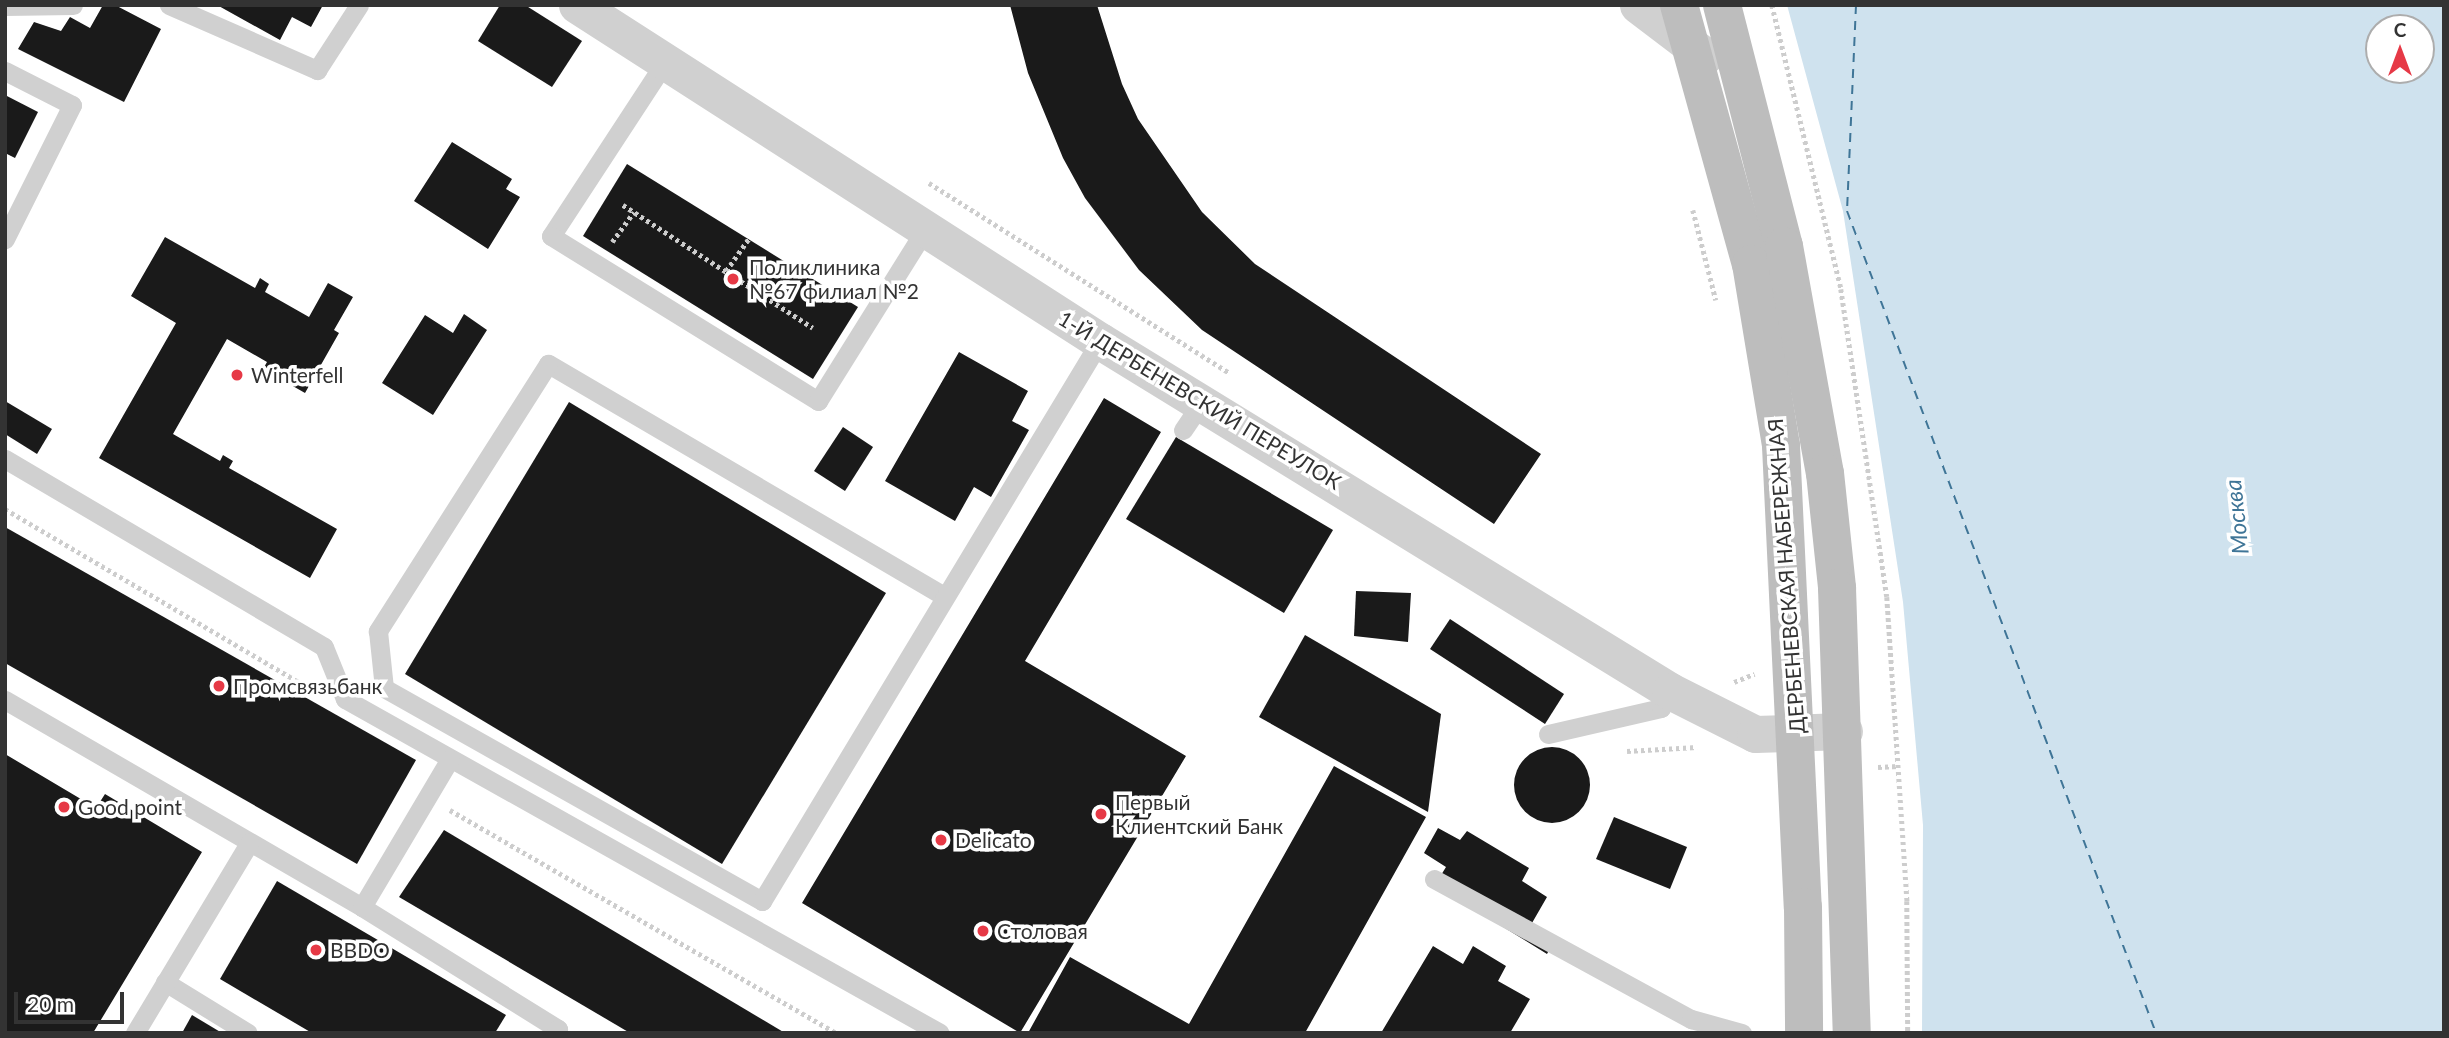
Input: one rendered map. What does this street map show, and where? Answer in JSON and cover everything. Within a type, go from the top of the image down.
[{"type":"main road","name":"ДЕРБЕНЕВСКАЯ НАБЕРЕЖНАЯ","points":[[1679,5],[1751,264],[1781,446],[1796,735],[1804,1033]]},
{"type":"main road","name":"ДЕРБЕНЕВСКАЯ НАБЕРЕЖНАЯ","points":[[1722,5],[1784,247],[1825,473],[1837,588],[1844,731],[1852,1033]]},
{"type":"street","name":"1-Й ДЕРБЕНЕВСКИЙ ПЕРЕУЛОК","points":[[577,5],[1100,341],[1193,416],[1670,691],[1755,734],[1796,735],[1844,731]]},
{"type":"street","points":[[1638,5],[1743,83]]},
{"type":"lane","points":[[5,6],[73,5]]},
{"type":"lane","points":[[169,5],[317,70],[359,5]]},
{"type":"lane","points":[[665,62],[551,236],[818,401],[926,228]]},
{"type":"lane","points":[[5,71],[72,105],[5,239]]},
{"type":"lane","points":[[944,596],[548,364],[378,631],[384,688],[762,901],[1100,341]]},
{"type":"lane","points":[[5,459],[324,647],[345,699],[940,1033]]},
{"type":"lane","points":[[1548,734],[1661,708],[1670,691]]},
{"type":"lane","points":[[5,700],[362,908],[560,1032]]},
{"type":"lane","points":[[362,908],[450,760]]},
{"type":"lane","points":[[135,1033],[249,843]]},
{"type":"lane","points":[[1434,880],[1691,1019],[1742,1033]]},
{"type":"lane","points":[[165,982],[248,1033]]},
{"type":"path","points":[[1772,5],[1841,289],[1887,597],[1907,901],[1908,1033]]},
{"type":"path","points":[[917,176],[1234,376]]},
{"type":"path","points":[[1691,199],[1718,308]]},
{"type":"path","points":[[624,205],[813,328]]},
{"type":"path","points":[[611,243],[634,212]]},
{"type":"path","points":[[726,271],[748,239]]},
{"type":"path","points":[[1723,681],[1747,680],[1761,667]]},
{"type":"path","points":[[1627,751],[1698,747]]},
{"type":"water","name":"Москва","points":[[1787,5],[2444,5],[2444,1033],[1922,1033],[1923,825],[1903,602],[1843,211]]},
{"type":"building","points":[[103,5],[115,5],[161,29],[124,102],[18,49],[34,22],[61,31],[70,17],[90,28]]},
{"type":"building","points":[[217,5],[323,5],[311,27],[292,17],[280,40]]},
{"type":"building","points":[[500,5],[525,5],[582,41],[552,87],[478,41]]},
{"type":"building","points":[[1010,5],[1097,5],[1122,84],[1138,119],[1202,212],[1255,264],[1541,454],[1494,524],[1202,330],[1139,270],[1085,198],[1063,158],[1028,73]]},
{"type":"building","points":[[5,95],[38,112],[15,158],[5,153]]},
{"type":"building","points":[[452,142],[512,179],[506,189],[520,197],[488,249],[414,201]]},
{"type":"building","name":"Поликлиника №67 филиал №2","points":[[627,164],[858,307],[813,379],[583,236]]},
{"type":"building","points":[[165,237],[255,288],[260,278],[269,284],[265,292],[309,317],[328,283],[353,297],[334,330],[339,333],[305,393],[263,369],[267,362],[227,339],[173,434],[220,461],[223,455],[233,461],[229,468],[337,529],[310,578],[99,458],[176,323],[131,296]]},
{"type":"building","points":[[464,314],[487,330],[433,415],[382,383],[425,315],[453,333]]},
{"type":"building","points":[[959,352],[1028,391],[1012,421],[1029,430],[991,497],[974,487],[955,521],[885,481]]},
{"type":"building","points":[[1104,398],[1161,432],[1025,661],[1186,756],[1020,1033],[802,903]]},
{"type":"building","points":[[5,401],[52,429],[37,454],[5,434]]},
{"type":"building","points":[[569,402],[886,593],[722,864],[405,674]]},
{"type":"building","points":[[843,427],[873,447],[845,491],[814,471]]},
{"type":"building","points":[[1176,437],[1333,530],[1284,613],[1126,519]]},
{"type":"building","points":[[5,527],[416,760],[357,864],[5,663]]},
{"type":"building","points":[[1356,591],[1411,593],[1408,642],[1354,636]]},
{"type":"building","points":[[1450,619],[1564,694],[1545,724],[1430,649]]},
{"type":"building","points":[[1305,635],[1441,714],[1428,812],[1259,717]]},
{"type":"building","points":[[1552,747],[1567,750],[1579,758],[1587,770],[1590,785],[1587,800],[1579,812],[1567,820],[1552,823],[1537,820],[1525,812],[1517,800],[1514,785],[1517,770],[1525,758],[1537,750]]},
{"type":"building","points":[[5,754],[96,808],[105,794],[202,852],[93,1033],[5,1033]]},
{"type":"building","points":[[1334,766],[1426,817],[1305,1033],[1028,1033],[1070,957],[1189,1024]]},
{"type":"building","points":[[1614,817],[1687,847],[1670,889],[1596,859]]},
{"type":"building","points":[[1438,828],[1460,840],[1467,831],[1529,868],[1522,881],[1547,897],[1532,923],[1556,937],[1547,954],[1435,885],[1446,867],[1424,853]]},
{"type":"building","points":[[444,830],[785,1033],[630,1033],[399,897]]},
{"type":"building","name":"BBDO","points":[[277,881],[506,1015],[495,1033],[312,1033],[220,979]]},
{"type":"building","points":[[1433,946],[1463,964],[1473,946],[1506,966],[1498,981],[1530,999],[1510,1033],[1381,1033]]},
{"type":"building","points":[[192,1015],[222,1033],[182,1033]]},
{"type":"ferry route","points":[[1856,5],[1847,211],[2156,1033]]},
{"type":"place","name":"Поликлиника №67 филиал №2","points":[[733,279]]},
{"type":"place","name":"Winterfell","points":[[237,375]]},
{"type":"place","name":"Промсвязьбанк","points":[[219,686]]},
{"type":"place","name":"Good point","points":[[64,807]]},
{"type":"place","name":"Первый Клиентский Банк","points":[[1101,814]]},
{"type":"place","name":"Delicato","points":[[941,840]]},
{"type":"place","name":"Столовая","points":[[983,931]]},
{"type":"place","name":"BBDO","points":[[316,950]]}]
